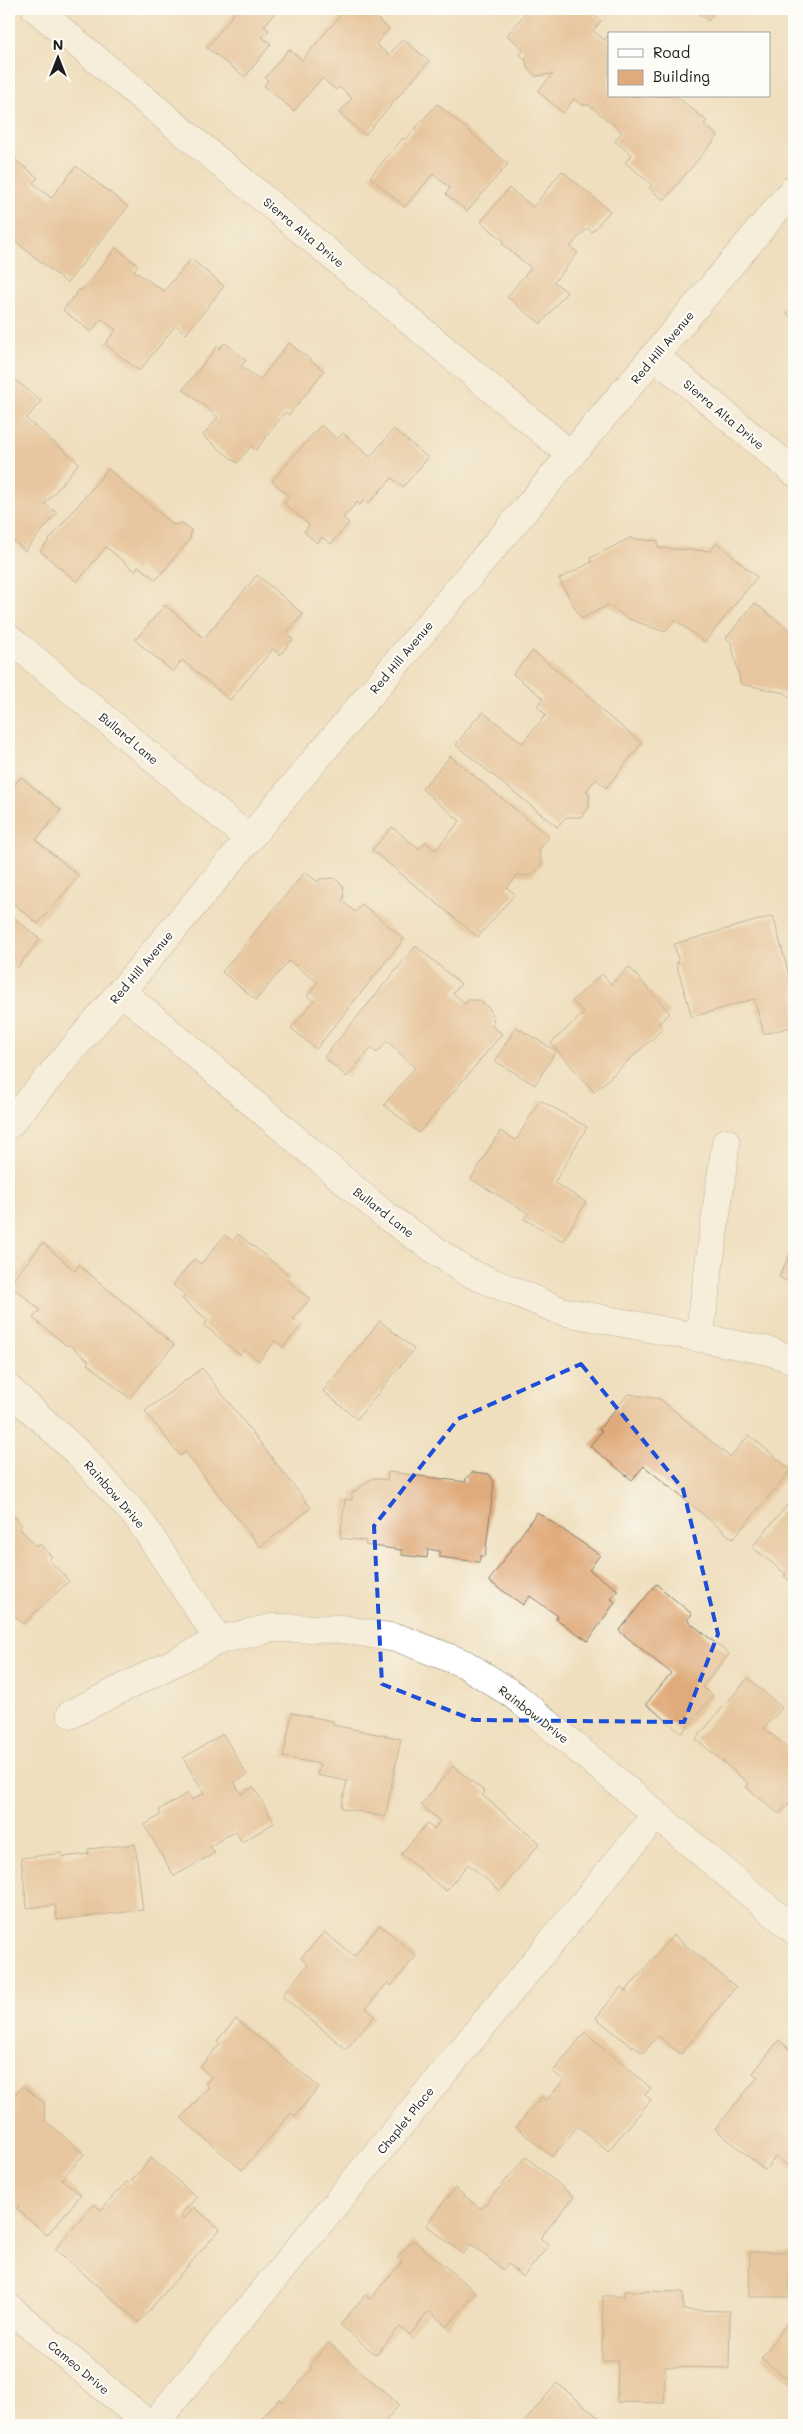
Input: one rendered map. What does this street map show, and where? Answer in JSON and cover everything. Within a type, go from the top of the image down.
[{"type":"street","name":"Sierra Alta Drive","points":[[36,9],[571,456]]},
{"type":"street","name":"Red Hill Avenue","points":[[9,1126],[248,838],[794,189]]},
{"type":"street","name":"Sierra Alta Drive","points":[[655,356],[794,472]]},
{"type":"street","name":"Bullard Lane","points":[[9,638],[248,838]]},
{"type":"street","name":"Bullard Lane","points":[[121,991],[385,1215],[465,1271],[561,1311],[769,1351],[794,1360]]},
{"type":"street","points":[[699,1338],[726,1142]]},
{"type":"street","name":"Rainbow Drive","points":[[9,1389],[78,1453],[138,1518],[219,1640]]},
{"type":"street","name":"Rainbow Drive","points":[[71,1714],[219,1640],[271,1628],[342,1629],[401,1639],[465,1664],[515,1696],[794,1930]]},
{"type":"street","name":"Chaplet Place","points":[[154,2425],[656,1815]]},
{"type":"street","name":"Cameo Drive","points":[[9,2308],[148,2425]]},
{"type":"highlighted area","points":[[581,1364],[683,1489],[718,1634],[684,1722],[474,1720],[382,1684],[374,1526],[458,1419]]},
{"type":"building","points":[[229,9],[278,9],[264,26],[269,30],[262,37],[271,44],[245,77],[207,48],[234,13]]},
{"type":"building","points":[[346,9],[365,9],[389,29],[376,44],[389,55],[403,39],[429,61],[365,135],[339,113],[352,98],[339,87],[336,90],[322,78],[294,111],[264,86],[268,80],[265,78],[289,49],[302,60]]},
{"type":"building","points":[[529,9],[586,9],[601,21],[593,31],[605,40],[608,36],[608,98],[678,98],[707,121],[704,124],[718,136],[664,200],[649,188],[652,185],[625,162],[632,155],[615,141],[622,132],[589,105],[582,105],[574,99],[563,113],[538,91],[553,74],[536,76],[527,68],[526,60],[520,55],[524,50],[507,35]]},
{"type":"building","points":[[694,9],[718,9],[708,21]]},
{"type":"building","points":[[437,104],[508,164],[467,211],[446,194],[450,188],[433,174],[405,207],[370,177],[403,138],[405,140]]},
{"type":"building","points":[[13,158],[38,178],[33,183],[51,198],[76,166],[128,207],[67,283],[9,236],[9,163]]},
{"type":"building","points":[[562,171],[610,211],[592,232],[587,228],[570,247],[578,253],[554,282],[567,292],[541,324],[507,297],[531,268],[502,244],[504,241],[481,222],[509,188],[533,207]]},
{"type":"building","points":[[116,248],[138,265],[134,271],[164,291],[191,259],[224,286],[186,334],[176,325],[139,371],[105,344],[116,330],[101,319],[91,332],[63,310],[80,289],[82,291]]},
{"type":"building","points":[[794,305],[794,320],[787,314]]},
{"type":"building","points":[[225,343],[246,360],[241,366],[260,380],[289,343],[324,371],[289,415],[285,412],[256,450],[251,446],[237,463],[203,436],[218,417],[183,389],[217,347],[219,349]]},
{"type":"building","points":[[12,377],[41,401],[26,419],[79,463],[45,504],[57,513],[25,551],[9,537],[9,489],[11,487],[9,485],[9,381]]},
{"type":"building","points":[[321,425],[337,439],[343,433],[370,457],[394,429],[428,458],[403,487],[392,478],[368,504],[364,500],[360,505],[357,502],[343,518],[349,523],[331,544],[322,537],[317,543],[304,532],[309,525],[284,503],[289,496],[272,481]]},
{"type":"building","points":[[108,469],[173,525],[181,523],[191,530],[190,539],[156,580],[138,566],[135,571],[106,547],[77,582],[40,551]]},
{"type":"building","points":[[632,537],[632,539],[658,541],[658,548],[710,551],[717,543],[757,577],[705,642],[675,620],[665,632],[629,619],[608,605],[581,619],[559,579],[592,562],[590,558]]},
{"type":"building","points":[[257,575],[303,614],[286,634],[293,639],[280,655],[273,649],[230,700],[182,660],[173,672],[135,640],[165,605],[204,638]]},
{"type":"building","points":[[755,603],[794,634],[794,701],[785,693],[741,684],[731,642],[726,638]]},
{"type":"building","points":[[533,651],[589,696],[602,711],[642,743],[606,788],[596,779],[586,791],[589,793],[589,807],[581,817],[566,817],[557,827],[456,745],[483,712],[522,743],[546,715],[537,706],[543,698],[513,674]]},
{"type":"building","points":[[450,756],[549,837],[539,850],[542,864],[533,875],[520,876],[519,874],[507,888],[515,894],[478,937],[372,850],[392,827],[419,849],[425,842],[435,850],[460,821],[422,789]]},
{"type":"building","points":[[21,777],[61,810],[36,840],[79,876],[38,924],[9,900],[9,792]]},
{"type":"building","points":[[305,872],[318,882],[320,879],[334,878],[343,886],[344,899],[342,901],[355,912],[362,904],[404,939],[316,1049],[291,1028],[314,1001],[307,996],[318,982],[289,961],[256,1000],[222,972]]},
{"type":"building","points":[[12,916],[40,939],[17,968],[9,962],[9,921]]},
{"type":"building","points":[[773,916],[789,975],[794,973],[794,1026],[764,1034],[754,999],[692,1017],[676,963],[679,963],[674,944]]},
{"type":"building","points":[[416,946],[461,984],[453,993],[465,1004],[468,1000],[480,1000],[490,1009],[494,1022],[491,1025],[502,1034],[419,1133],[384,1105],[415,1068],[387,1041],[377,1053],[371,1048],[347,1077],[324,1057]]},
{"type":"building","points":[[629,967],[670,1013],[658,1024],[663,1029],[594,1092],[551,1043],[584,1013],[572,1001],[602,974],[611,984]]},
{"type":"building","points":[[516,1027],[556,1051],[535,1085],[495,1061]]},
{"type":"building","points":[[540,1100],[587,1127],[554,1183],[586,1202],[563,1241],[524,1219],[528,1213],[471,1179],[500,1131],[516,1140]]},
{"type":"building","points":[[238,1234],[290,1276],[286,1280],[310,1299],[293,1319],[302,1325],[283,1347],[275,1341],[259,1361],[244,1349],[240,1355],[204,1325],[208,1320],[182,1299],[185,1295],[173,1285],[194,1259],[201,1264],[225,1235],[233,1241]]},
{"type":"building","points":[[43,1243],[75,1271],[79,1265],[174,1345],[129,1398],[87,1363],[89,1361],[69,1344],[67,1346],[33,1318],[40,1310],[9,1284]]},
{"type":"building","points":[[794,1245],[794,1285],[779,1277]]},
{"type":"building","points":[[380,1321],[414,1349],[357,1419],[323,1391]]},
{"type":"building","points":[[202,1368],[311,1508],[260,1547],[185,1452],[180,1456],[145,1411]]},
{"type":"building","points":[[628,1394],[660,1399],[730,1457],[749,1435],[791,1470],[733,1539],[644,1466],[632,1480],[590,1446],[602,1431],[599,1429]]},
{"type":"building","points":[[388,1472],[466,1482],[466,1478],[473,1472],[489,1474],[494,1482],[485,1556],[480,1556],[479,1562],[439,1557],[439,1551],[428,1549],[427,1558],[402,1555],[402,1550],[365,1545],[366,1541],[340,1538],[345,1499],[352,1500],[352,1493],[373,1478],[387,1480]]},
{"type":"building","points":[[794,1497],[794,1584],[784,1576],[786,1574],[752,1547]]},
{"type":"building","points":[[9,1511],[22,1525],[19,1528],[37,1547],[40,1544],[52,1557],[49,1560],[69,1581],[23,1624],[9,1610]]},
{"type":"building","points":[[537,1512],[600,1555],[589,1570],[618,1590],[611,1599],[615,1602],[588,1641],[556,1619],[558,1616],[530,1596],[523,1605],[489,1581]]},
{"type":"building","points":[[656,1584],[692,1614],[687,1620],[729,1654],[702,1687],[713,1695],[682,1733],[646,1704],[671,1673],[619,1631]]},
{"type":"building","points":[[748,1678],[782,1708],[764,1728],[793,1752],[787,1760],[794,1766],[794,1797],[779,1814],[746,1787],[749,1784],[696,1739]]},
{"type":"building","points":[[292,1713],[333,1721],[333,1725],[401,1739],[385,1817],[341,1808],[347,1781],[317,1775],[320,1764],[283,1757]]},
{"type":"building","points":[[223,1734],[247,1775],[234,1782],[241,1794],[254,1787],[274,1823],[242,1842],[235,1831],[210,1846],[215,1853],[174,1876],[144,1825],[161,1815],[159,1810],[188,1793],[192,1800],[204,1793],[183,1758]]},
{"type":"building","points":[[453,1766],[485,1792],[482,1795],[540,1843],[500,1891],[468,1864],[446,1891],[401,1854],[427,1823],[434,1829],[440,1821],[421,1805]]},
{"type":"building","points":[[135,1844],[143,1910],[57,1920],[55,1905],[27,1908],[21,1858],[62,1853],[62,1857],[89,1854],[88,1849]]},
{"type":"building","points":[[380,1925],[416,1956],[391,1986],[388,1982],[366,2008],[375,2016],[346,2049],[282,1996],[308,1964],[301,1958],[324,1932],[354,1956]]},
{"type":"building","points":[[673,1935],[736,1987],[681,2054],[658,2036],[643,2053],[633,2045],[632,2047],[596,2018],[621,1987],[626,1991]]},
{"type":"building","points":[[236,2019],[319,2087],[295,2116],[291,2113],[242,2170],[181,2118],[209,2087],[205,2084],[211,2077],[200,2067],[220,2044],[217,2041]]},
{"type":"building","points":[[585,2032],[651,2088],[645,2095],[651,2100],[608,2151],[578,2126],[552,2157],[516,2127],[541,2097],[546,2101],[564,2080],[553,2072]]},
{"type":"building","points":[[779,2040],[794,2053],[794,2171],[776,2156],[765,2170],[715,2129],[758,2077],[753,2073]]},
{"type":"building","points":[[23,2086],[44,2103],[45,2120],[84,2154],[62,2179],[81,2195],[47,2235],[17,2209],[19,2206],[9,2198],[9,2102]]},
{"type":"building","points":[[526,2157],[574,2197],[540,2238],[549,2245],[523,2277],[508,2264],[503,2270],[471,2244],[463,2254],[426,2225],[455,2188],[481,2209]]},
{"type":"building","points":[[151,2158],[197,2197],[180,2215],[184,2219],[194,2207],[220,2229],[139,2322],[55,2249],[94,2204],[101,2210],[126,2182],[129,2184]]},
{"type":"building","points":[[413,2240],[476,2292],[447,2327],[429,2311],[410,2335],[400,2327],[376,2355],[340,2325],[365,2295],[370,2299],[402,2262],[397,2258]]},
{"type":"building","points":[[750,2252],[789,2252],[789,2297],[749,2297]]},
{"type":"building","points":[[624,2291],[683,2292],[683,2310],[730,2311],[729,2368],[665,2367],[664,2403],[617,2402],[618,2361],[602,2361],[603,2296],[624,2296]]},
{"type":"building","points":[[794,2315],[794,2384],[761,2358]]},
{"type":"building","points":[[329,2343],[399,2405],[382,2425],[255,2425],[279,2399],[282,2402],[312,2368],[309,2365]]},
{"type":"building","points":[[557,2383],[605,2423],[603,2425],[522,2425]]}]
